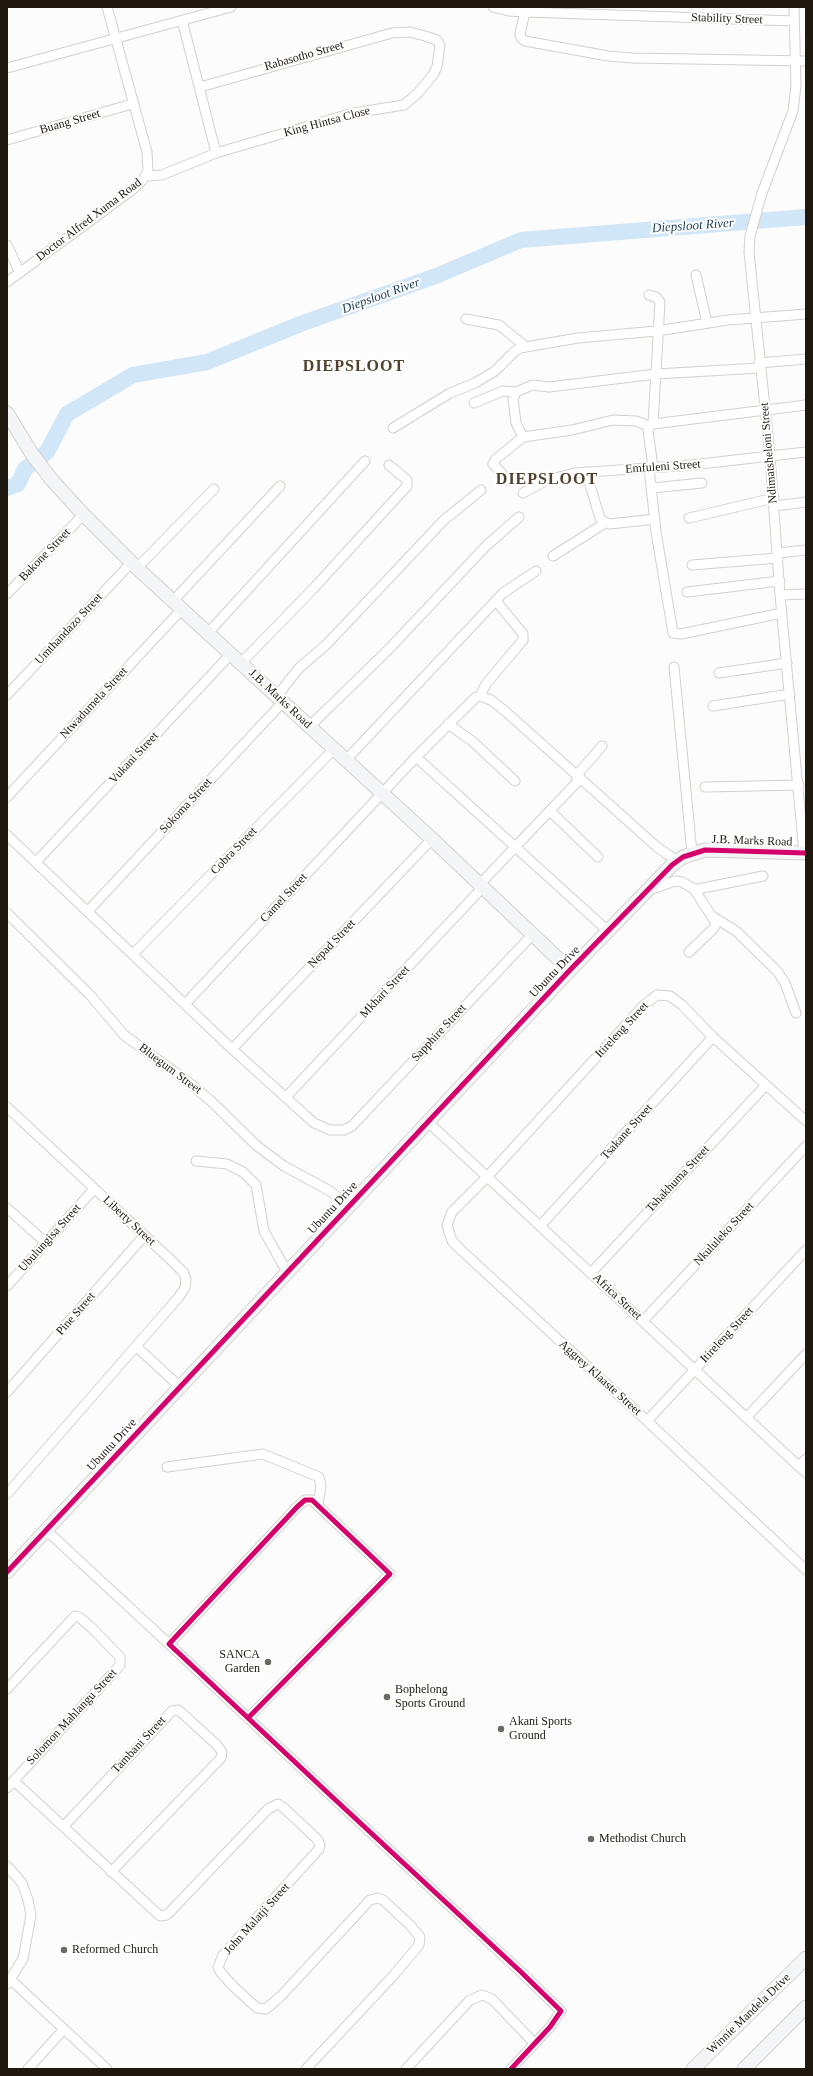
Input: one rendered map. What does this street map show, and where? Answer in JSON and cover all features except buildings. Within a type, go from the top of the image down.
[{"type":"street","name":"Doctor Alfred Xuma Road","points":[[7,282],[132,190],[146,176],[149,164],[147,152],[132,104],[107,7]]},
{"type":"street","points":[[7,68],[231,7]]},
{"type":"street","name":"Stability Street","points":[[493,7],[509,11],[525,12],[794,21]]},
{"type":"street","name":"Ndimatsheloni Street","points":[[794,7],[796,86],[793,111],[762,194],[750,236],[749,252],[770,456],[780,595],[798,785],[803,796],[805,853]]},
{"type":"street","points":[[525,12],[520,34],[521,38],[525,41],[608,56],[632,58],[806,61]]},
{"type":"street","points":[[182,20],[216,153]]},
{"type":"street","name":"Rabasotho Street","points":[[200,86],[381,35],[410,32]]},
{"type":"street","name":"King Hintsa Close","points":[[146,176],[170,173],[216,153],[353,113],[396,107],[411,100],[434,75],[437,67],[440,44],[434,38],[410,32]]},
{"type":"street","name":"Buang Street","points":[[7,140],[132,104]]},
{"type":"street","points":[[7,245],[20,273]]},
{"type":"street","points":[[696,275],[707,323]]},
{"type":"street","points":[[649,295],[656,297],[660,302],[657,331],[656,374],[651,425],[648,431],[652,488],[655,520],[673,633],[681,634],[782,613]]},
{"type":"street","points":[[393,428],[450,393],[475,383],[495,371],[514,352],[526,347],[578,338],[657,331],[707,323],[806,314]]},
{"type":"street","points":[[466,318],[499,325],[526,347]]},
{"type":"street","points":[[474,403],[503,391],[516,392],[532,385],[549,387],[656,374],[760,365],[806,359]]},
{"type":"street","points":[[516,392],[513,400],[513,411],[518,428],[523,437]]},
{"type":"street","points":[[509,481],[493,464],[523,437],[572,430],[613,420],[636,421],[651,425],[765,409],[806,405]]},
{"type":"street","name":"J.B. Marks Road","points":[[7,413],[32,454],[51,479],[83,515],[177,605],[432,839],[570,970]]},
{"type":"street","name":"Emfuleni Street","points":[[523,493],[547,480],[586,472],[691,465],[806,452]]},
{"type":"street","points":[[208,633],[365,461]]},
{"type":"street","name":"Vukani Street","points":[[36,862],[236,658],[313,589],[407,486],[407,480],[389,465]]},
{"type":"street","points":[[586,472],[600,518],[605,522]]},
{"type":"street","points":[[652,488],[702,483]]},
{"type":"street","name":"Ntwadumela Street","points":[[7,797],[280,486]]},
{"type":"street","name":"Umthandazo Street","points":[[7,695],[135,565],[214,489]]},
{"type":"street","name":"Sokoma Street","points":[[88,911],[280,699],[299,668],[326,646],[444,520],[481,490]]},
{"type":"street","points":[[689,518],[774,502],[806,502]]},
{"type":"street","name":"Bakone Street","points":[[7,594],[83,515]]},
{"type":"street","points":[[310,726],[388,650],[486,546],[519,517]]},
{"type":"street","points":[[553,556],[605,522],[655,520]]},
{"type":"street","points":[[692,565],[778,555],[806,550]]},
{"type":"street","points":[[346,760],[508,589],[536,571]]},
{"type":"street","points":[[687,592],[780,581]]},
{"type":"street","points":[[780,595],[806,594]]},
{"type":"street","points":[[496,601],[523,634],[523,640],[486,684],[480,696],[491,700],[505,711],[578,778],[657,847],[677,861]]},
{"type":"street","points":[[719,673],[787,664]]},
{"type":"street","points":[[674,667],[692,853]]},
{"type":"street","points":[[713,706],[790,694]]},
{"type":"street","name":"Camel Street","points":[[186,1003],[416,756],[469,702],[480,696]]},
{"type":"street","points":[[448,724],[472,741],[515,781]]},
{"type":"street","name":"Mkhari Street","points":[[286,1097],[481,886],[516,846],[550,811],[578,778],[602,746]]},
{"type":"street","name":"Cobra Street","points":[[133,954],[334,749]]},
{"type":"street","points":[[416,756],[608,931]]},
{"type":"street","points":[[705,787],[798,785]]},
{"type":"street","points":[[550,811],[598,857]]},
{"type":"street","points":[[7,835],[186,1003],[232,1049],[286,1097]]},
{"type":"street","name":"Nepad Street","points":[[232,1049],[432,839]]},
{"type":"street","name":"J.B. Marks Road","points":[[677,861],[692,853],[705,850],[805,853]]},
{"type":"street","name":"Ubuntu Drive","points":[[7,1572],[570,970],[677,861]]},
{"type":"street","points":[[694,889],[763,876]]},
{"type":"street","points":[[648,890],[675,881],[682,882],[694,889],[712,916],[716,923],[714,928],[689,952]]},
{"type":"street","name":"Bluegum Street","points":[[7,913],[91,996],[124,1035],[187,1081],[226,1115],[257,1146],[284,1166],[330,1191],[349,1206]]},
{"type":"street","points":[[712,916],[736,932],[777,971],[785,983],[796,1013]]},
{"type":"street","name":"Sapphire Street","points":[[286,1097],[322,1127],[330,1130],[344,1130],[352,1126],[533,934]]},
{"type":"street","name":"Itireleng Street","points":[[487,1177],[643,1006],[652,997],[663,994],[676,1000],[713,1037],[806,1121]]},
{"type":"street","name":"Tsakane Street","points":[[540,1226],[713,1037]]},
{"type":"street","name":"Tshakhuma Street","points":[[591,1274],[766,1085]]},
{"type":"street","name":"Liberty Street","points":[[7,1107],[183,1272],[186,1283],[178,1298],[137,1347],[7,1494]]},
{"type":"street","name":"Africa Street","points":[[428,1122],[806,1473]]},
{"type":"street","name":"Nkululeko Street","points":[[643,1321],[806,1146]]},
{"type":"street","points":[[196,1161],[228,1164],[243,1172],[256,1186],[264,1231],[287,1272]]},
{"type":"street","name":"Aggrey Klaaste Street","points":[[487,1177],[452,1212],[447,1225],[452,1241],[806,1570]]},
{"type":"street","name":"Ubulungisa Street","points":[[7,1286],[94,1189]]},
{"type":"street","points":[[7,1208],[45,1242]]},
{"type":"street","name":"Pine Street","points":[[7,1392],[144,1236]]},
{"type":"street","name":"Itireleng Street","points":[[647,1421],[806,1250]]},
{"type":"street","points":[[137,1347],[180,1386]]},
{"type":"street","points":[[746,1418],[806,1354]]},
{"type":"street","points":[[168,1467],[263,1454],[319,1477],[321,1486],[318,1504]]},
{"type":"street","points":[[799,1466],[806,1459]]},
{"type":"street","points":[[169,1644],[302,1503],[312,1500],[318,1504],[390,1574],[248,1718]]},
{"type":"street","points":[[46,1530],[561,2011],[558,2018],[511,2069]]},
{"type":"street","name":"Solomon Mahlangu Street","points":[[7,1689],[75,1616],[79,1617],[92,1628],[120,1658],[120,1664],[114,1672],[7,1788]]},
{"type":"street","name":"Tambani Street","points":[[64,1826],[172,1711],[178,1710],[182,1713],[217,1745],[222,1752],[221,1758],[112,1872]]},
{"type":"street","name":"John Malatji Street","points":[[14,1781],[159,1916],[165,1916],[268,1809],[278,1804],[284,1808],[318,1840],[320,1846],[319,1849],[224,1955],[218,1967],[221,1973],[233,1986],[251,2003],[262,2009],[269,2007],[281,1996],[370,1900],[378,1898],[383,1900],[410,1925],[420,1937],[419,1945],[394,1976],[306,2069]]},
{"type":"street","points":[[7,1866],[22,1883],[28,1900],[31,1916],[23,1959],[9,1982],[64,2029],[107,2069]]},
{"type":"street","name":"Winnie Mandela Drive","points":[[693,2069],[806,1958]]},
{"type":"street","points":[[406,2069],[470,2000],[482,1995],[492,1999],[534,2043]]},
{"type":"street","points":[[744,2069],[806,2007]]},
{"type":"street","points":[[28,2069],[64,2029]]},
{"type":"waterway","name":"Diepsloot River","points":[[7,488],[18,484],[25,469],[47,452],[67,414],[133,375],[207,362],[303,323],[436,276],[521,240],[806,217]]},
{"type":"cycle path","points":[[7,1572],[570,970],[672,865],[683,857],[705,850],[806,853]]},
{"type":"cycle path","points":[[248,1718],[390,1574],[312,1500],[305,1500],[297,1507],[169,1644],[329,1794],[521,1972],[561,2011],[550,2027],[511,2069]]},
{"type":"place","name":"SANCA Garden","points":[[268,1662]]},
{"type":"place","name":"Bophelong Sports Ground","points":[[387,1697]]},
{"type":"place","name":"Akani Sports Ground","points":[[501,1729]]},
{"type":"place","name":"Methodist Church","points":[[591,1839]]},
{"type":"place","name":"Reformed Church","points":[[64,1950]]},
{"type":"district","name":"DIEPSLOOT","points":[[354,367]]},
{"type":"district","name":"DIEPSLOOT","points":[[547,480]]}]
